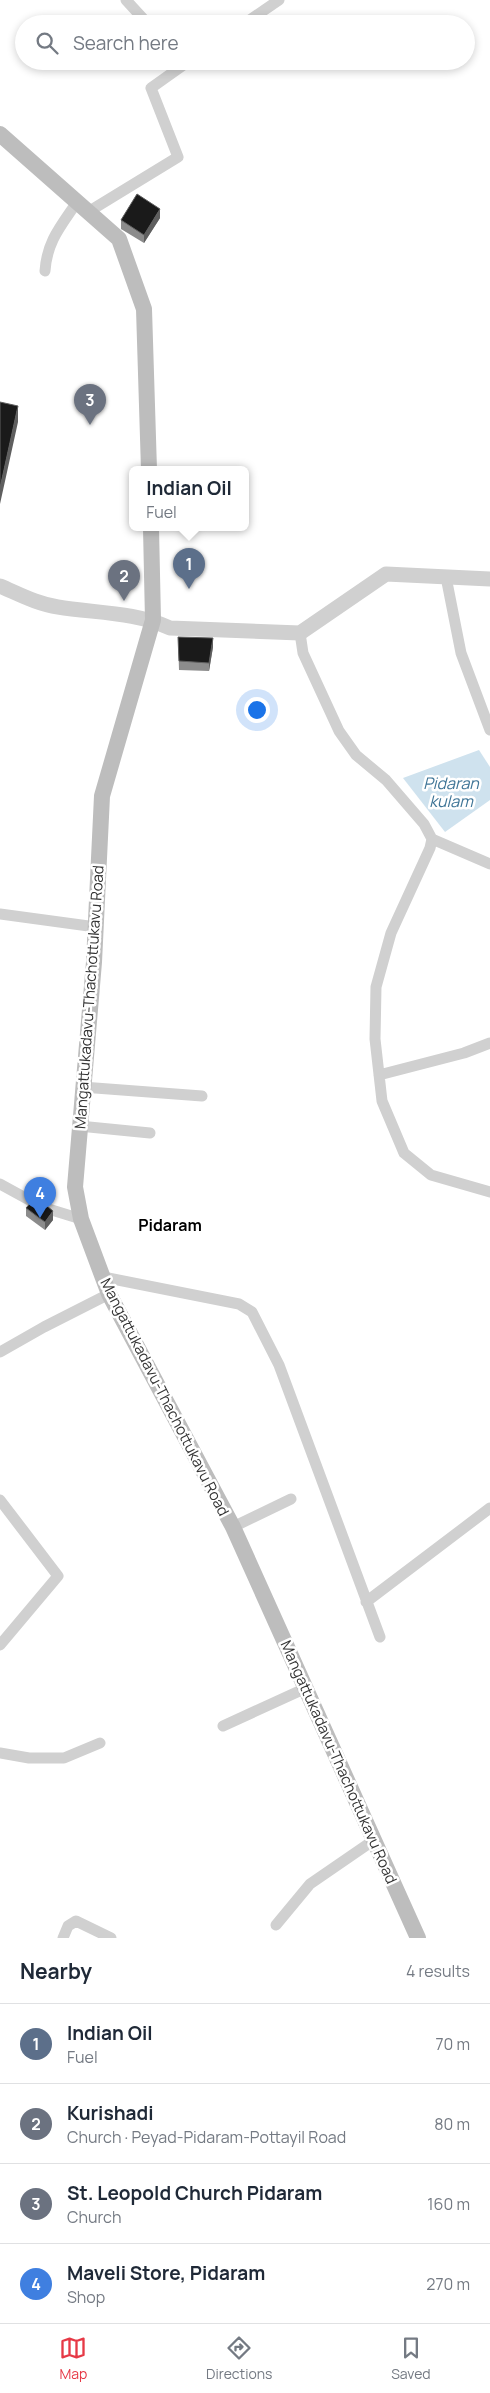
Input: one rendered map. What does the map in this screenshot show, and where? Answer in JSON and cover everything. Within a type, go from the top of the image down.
[{"type":"main road","points":[[0,134],[119,239],[144,309],[149,466]]},
{"type":"main road","name":"Mangattukadavu-Thachottukavu Road","points":[[150,531],[154,620],[102,796],[96,928],[75,1187],[81,1219],[109,1294],[233,1527],[418,1938]]},
{"type":"street","points":[[126,0],[140,15]]},
{"type":"street","points":[[257,15],[279,0]]},
{"type":"street","points":[[45,271],[46,254],[52,240],[82,207],[178,157],[151,88],[175,70]]},
{"type":"street","points":[[0,586],[35,602],[58,607],[100,611],[154,620],[170,628],[300,633],[386,574],[490,579]]},
{"type":"street","points":[[446,577],[461,653],[490,730]]},
{"type":"street","points":[[300,633],[303,653],[338,731],[356,755],[386,780],[424,824],[432,838],[490,864]]},
{"type":"street","points":[[432,838],[430,848],[391,933],[376,987],[375,1039],[382,1101],[404,1153],[431,1175],[490,1192]]},
{"type":"street","points":[[0,914],[96,928]]},
{"type":"street","points":[[379,1074],[464,1053],[490,1042]]},
{"type":"street","points":[[82,1087],[202,1096]]},
{"type":"street","points":[[79,1126],[150,1133]]},
{"type":"street","points":[[0,1184],[42,1207],[81,1219]]},
{"type":"street","points":[[102,1277],[239,1304],[252,1312],[279,1365],[380,1637]]},
{"type":"street","points":[[0,1352],[44,1326],[109,1294]]},
{"type":"street","points":[[233,1527],[292,1499]]},
{"type":"street","points":[[0,1500],[58,1576],[0,1645]]},
{"type":"street","points":[[366,1602],[490,1508]]},
{"type":"street","points":[[223,1726],[306,1688]]},
{"type":"street","points":[[0,1753],[29,1758],[64,1758],[100,1743]]},
{"type":"street","points":[[276,1925],[310,1884],[374,1840]]},
{"type":"street","points":[[63,1938],[68,1926],[76,1921],[111,1938]]},
{"type":"water","name":"Pidaran kulam","points":[[479,750],[490,767],[490,800],[445,832],[403,778]]},
{"type":"building","points":[[137,194],[160,209],[144,235],[121,220]]},
{"type":"building","points":[[0,402],[18,406],[0,488]]},
{"type":"building","points":[[178,637],[213,638],[209,663],[179,661]]},
{"type":"building","points":[[36,1197],[53,1211],[45,1222],[26,1208]]},
{"type":"place","name":"St. Leopold Church Pidaram","points":[[90,425]]},
{"type":"place","name":"Indian Oil","points":[[189,589]]},
{"type":"place","name":"Kurishadi","points":[[124,601]]},
{"type":"place","name":"Maveli Store, Pidaram","points":[[40,1218]]},
{"type":"district","name":"Pidaram","points":[[170,1225]]}]
